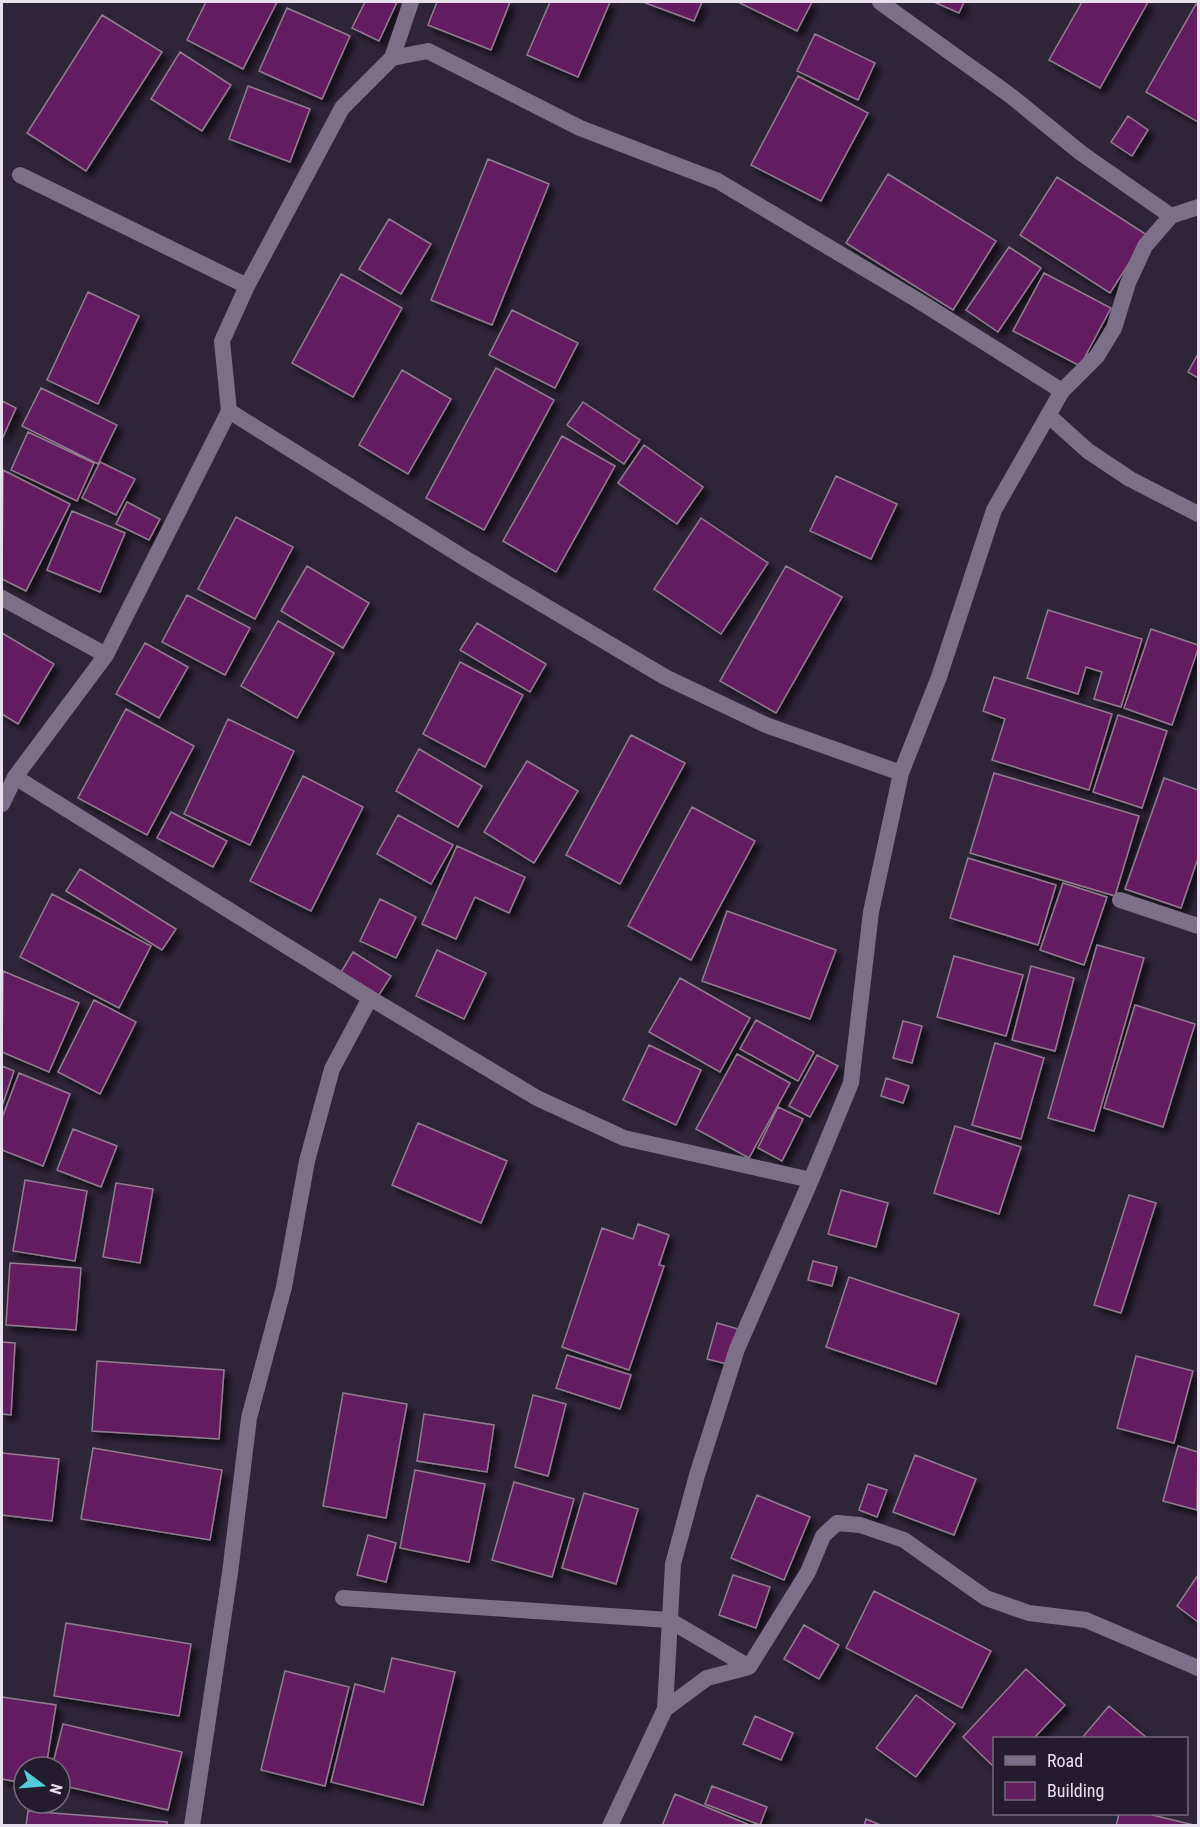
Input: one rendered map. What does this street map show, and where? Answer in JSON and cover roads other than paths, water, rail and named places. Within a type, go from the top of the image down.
[{"type":"street","points":[[2,804],[15,777],[106,655],[229,411],[222,341],[247,286],[342,108],[392,58],[411,2]]},
{"type":"street","points":[[880,2],[1011,96],[1081,153],[1171,216]]},
{"type":"street","points":[[392,58],[428,51],[580,128],[718,181],[919,301],[1062,391]]},
{"type":"street","points":[[20,175],[247,286]]},
{"type":"street","points":[[610,1826],[665,1709],[673,1564],[697,1475],[737,1349],[812,1180],[851,1083],[871,912],[901,772],[939,677],[994,510],[1062,391],[1097,356],[1114,328],[1128,283],[1145,246],[1171,216],[1198,207]]},
{"type":"street","points":[[229,411],[471,562],[665,677],[766,725],[901,772]]},
{"type":"street","points":[[1048,416],[1088,451],[1121,473],[1198,514]]},
{"type":"street","points":[[2,598],[106,655]]},
{"type":"street","points":[[15,777],[370,998],[537,1098],[624,1138],[812,1180]]},
{"type":"street","points":[[1120,900],[1198,926]]},
{"type":"street","points":[[192,1826],[230,1573],[249,1418],[285,1287],[307,1161],[332,1070],[370,998]]},
{"type":"street","points":[[665,1709],[707,1678],[749,1667],[808,1572],[823,1536],[837,1523],[860,1525],[904,1540],[986,1598],[1029,1612],[1086,1620],[1198,1668]]},
{"type":"street","points":[[343,1598],[669,1620],[749,1667]]}]
